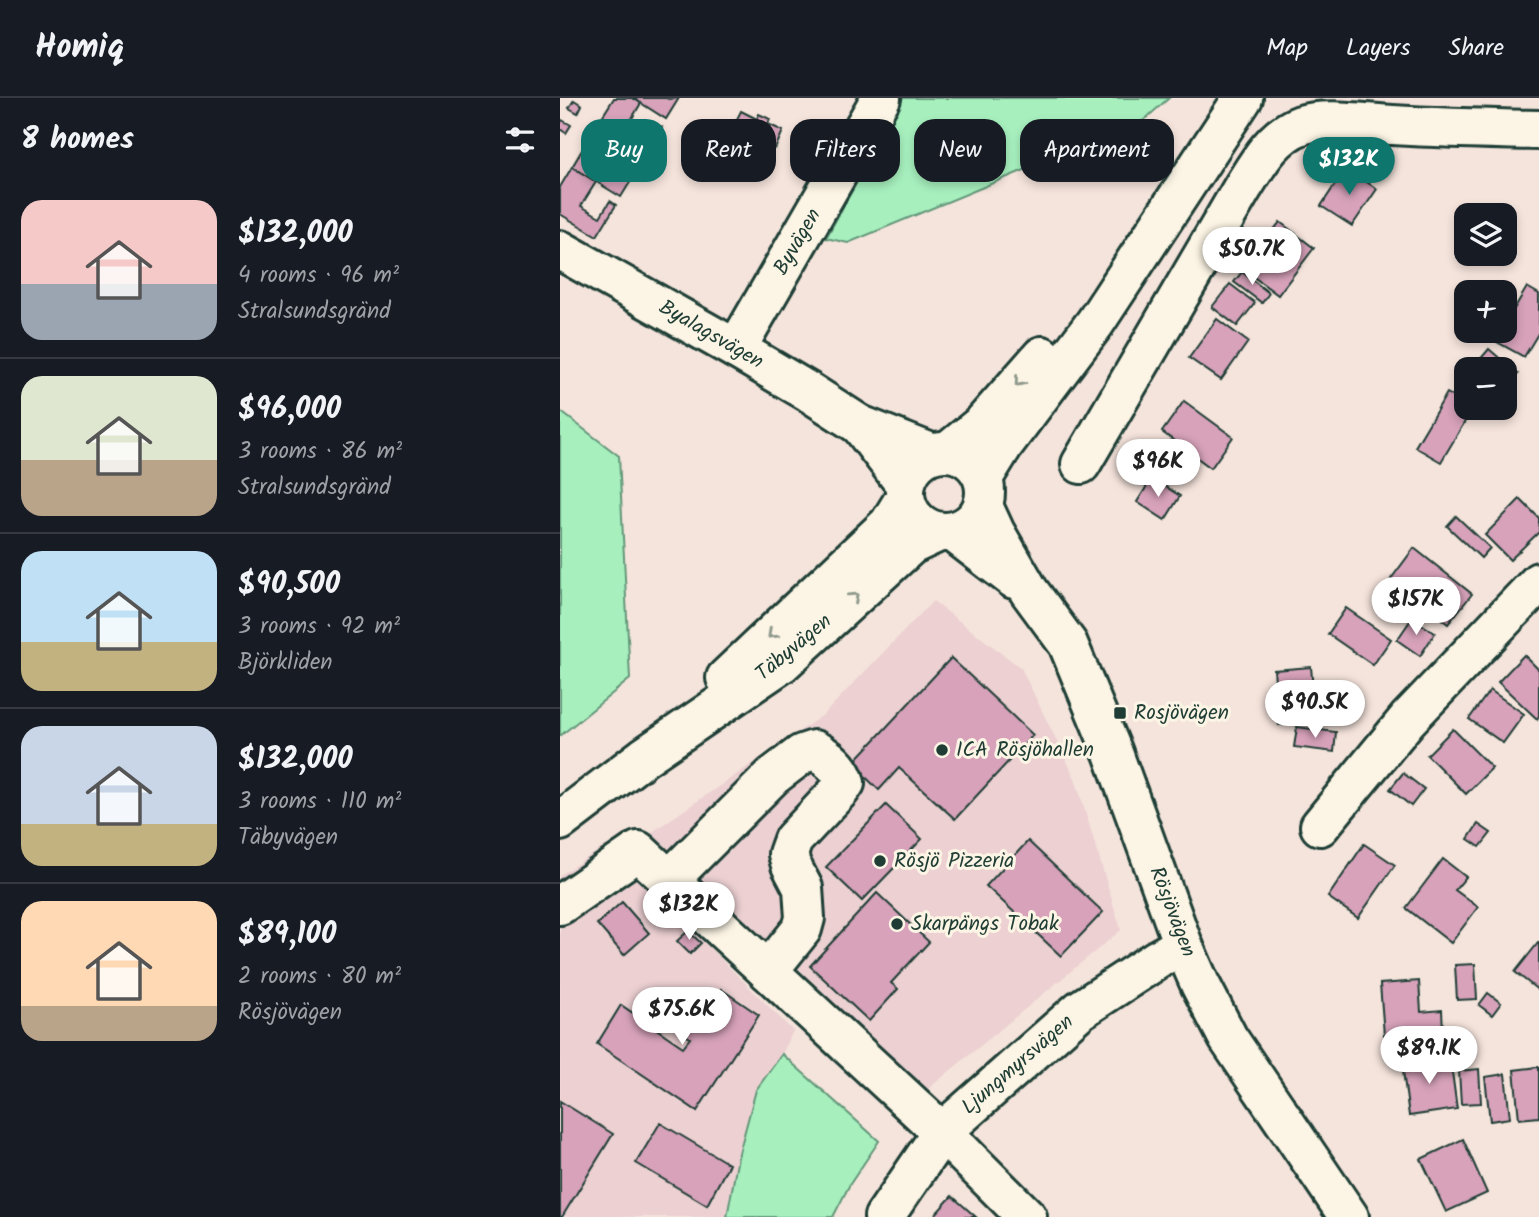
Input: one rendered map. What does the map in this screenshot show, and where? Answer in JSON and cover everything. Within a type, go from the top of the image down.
[{"type":"street","name":"Byvägen","points":[[736,349],[881,98]]},
{"type":"street","name":"Täbyvägen","points":[[560,821],[644,757],[782,663],[911,545],[966,526],[977,517],[983,492],[1004,444],[1095,323],[1243,98]]},
{"type":"street","points":[[1081,464],[1243,187],[1277,139],[1301,125],[1325,121],[1539,130]]},
{"type":"street","name":"Täbyvägen","points":[[644,757],[889,524],[905,491],[910,471],[919,460],[940,452],[982,424],[1161,221]]},
{"type":"street","name":"Byalagsvägen","points":[[560,250],[736,349],[860,425],[940,452]]},
{"type":"street","name":"Byalagsvägen","points":[[860,425],[905,491]]},
{"type":"street","points":[[940,452],[963,455],[974,463],[983,492]]},
{"type":"street","points":[[905,491],[909,511],[914,518],[925,527],[946,532]]},
{"type":"street","name":"Rösjövägen","points":[[983,492],[995,532],[1029,591],[1068,644],[1113,753],[1183,945],[1200,984],[1228,1038],[1349,1217]]},
{"type":"street","name":"Rösjövägen","points":[[946,532],[1029,591]]},
{"type":"street","points":[[1320,826],[1408,719],[1539,582]]},
{"type":"street","points":[[669,880],[773,776],[802,754],[814,750],[824,755],[843,776],[845,783],[793,840],[788,853],[803,888],[805,918],[802,929],[768,971]]},
{"type":"street","points":[[560,905],[638,851],[942,1132],[1027,1217]]},
{"type":"street","name":"Ljungmyrsvägen","points":[[884,1217],[942,1132],[1080,1010],[1183,945]]},
{"type":"shaded area","points":[[933,601],[1021,668],[1075,778],[1121,930],[917,1098],[645,837],[823,715]]},
{"type":"shaded area","points":[[607,845],[793,1031],[782,1054],[756,1090],[738,1157],[727,1217],[560,1217],[560,875]]},
{"type":"green space","points":[[903,98],[1169,98],[1145,119],[1020,119],[1020,172],[1006,178],[1006,119],[914,119],[914,182],[996,182],[848,243],[826,238],[857,182],[900,182],[900,119],[891,119]]},
{"type":"green space","points":[[560,411],[619,456],[630,679],[560,736]]},
{"type":"green space","points":[[782,1054],[879,1141],[850,1184],[833,1217],[727,1217],[738,1157],[756,1090]]},
{"type":"building","points":[[614,98],[633,98],[641,103],[632,119],[601,119]]},
{"type":"building","points":[[633,98],[679,98],[666,119]]},
{"type":"building","points":[[574,100],[582,105],[578,113],[569,108]]},
{"type":"building","points":[[741,111],[757,119],[737,119]]},
{"type":"building","points":[[759,114],[770,119],[757,119]]},
{"type":"building","points":[[562,120],[571,125],[566,133],[560,129]]},
{"type":"building","points":[[776,128],[783,131],[776,147]]},
{"type":"building","points":[[581,152],[581,173],[572,167]]},
{"type":"building","points":[[572,167],[581,173],[581,182],[596,182],[581,206],[600,217],[610,201],[616,205],[597,236],[560,214],[560,187]]},
{"type":"building","points":[[1346,168],[1377,189],[1352,226],[1321,206]]},
{"type":"building","points":[[596,182],[630,182],[621,197]]},
{"type":"building","points":[[1280,222],[1314,248],[1278,295],[1243,269]]},
{"type":"building","points":[[1242,272],[1269,293],[1262,303],[1234,282]]},
{"type":"building","points":[[1230,284],[1255,303],[1237,326],[1212,307]]},
{"type":"building","points":[[1527,287],[1539,294],[1539,332],[1524,357],[1499,343],[1517,343],[1517,304]]},
{"type":"building","points":[[1217,319],[1248,342],[1221,380],[1189,358]]},
{"type":"building","points":[[1489,349],[1498,357],[1482,357]]},
{"type":"building","points":[[1447,393],[1454,397],[1454,420],[1466,420],[1441,462],[1415,447]]},
{"type":"building","points":[[1184,401],[1233,437],[1211,468],[1162,432]]},
{"type":"building","points":[[1152,478],[1180,496],[1165,520],[1137,502]]},
{"type":"building","points":[[1520,499],[1539,518],[1539,532],[1510,560],[1485,535]]},
{"type":"building","points":[[1456,516],[1490,548],[1481,558],[1447,526]]},
{"type":"building","points":[[1414,548],[1472,594],[1448,624],[1391,579]]},
{"type":"building","points":[[1346,608],[1391,639],[1373,665],[1328,634]]},
{"type":"building","points":[[1412,618],[1435,633],[1420,656],[1397,640]]},
{"type":"building","points":[[1524,655],[1539,670],[1537,719],[1498,682]]},
{"type":"building","name":"ICA Rösjöhallen","points":[[951,658],[1033,735],[955,819],[899,768],[879,790],[852,764]]},
{"type":"building","points":[[1311,667],[1316,721],[1279,725],[1274,670]]},
{"type":"building","points":[[1490,690],[1524,714],[1503,743],[1469,719]]},
{"type":"building","points":[[1297,727],[1336,732],[1334,752],[1294,747]]},
{"type":"building","points":[[1453,729],[1492,768],[1466,794],[1427,755]]},
{"type":"building","points":[[1403,773],[1424,789],[1411,806],[1390,789]]},
{"type":"building","points":[[886,805],[922,839],[862,901],[826,867]]},
{"type":"building","points":[[1478,824],[1491,833],[1480,847],[1468,839]]},
{"type":"building","points":[[1028,841],[1103,912],[1061,956],[986,886]]},
{"type":"building","points":[[1364,844],[1395,865],[1358,918],[1328,897]]},
{"type":"building","points":[[1443,859],[1466,877],[1455,890],[1478,907],[1451,943],[1406,908]]},
{"type":"building","points":[[877,893],[929,942],[891,983],[898,989],[869,1021],[810,966]]},
{"type":"building","points":[[622,902],[649,933],[624,955],[597,924]]},
{"type":"building","points":[[688,931],[701,943],[690,954],[677,941]]},
{"type":"building","points":[[1539,943],[1539,991],[1515,972]]},
{"type":"building","points":[[1475,964],[1477,999],[1457,1000],[1455,965]]},
{"type":"building","points":[[1419,981],[1421,1012],[1442,1010],[1443,1031],[1384,1035],[1380,984]]},
{"type":"building","points":[[721,989],[759,1015],[697,1111],[597,1044],[621,1005],[683,1047],[690,1038],[679,1031],[697,1002],[708,1010]]},
{"type":"building","points":[[1488,993],[1501,1003],[1492,1015],[1479,1005]]},
{"type":"building","points":[[1450,1057],[1457,1109],[1409,1116],[1402,1063]]},
{"type":"building","points":[[1539,1067],[1539,1117],[1519,1119],[1514,1070]]},
{"type":"building","points":[[1479,1069],[1481,1103],[1461,1104],[1459,1071]]},
{"type":"building","points":[[1505,1074],[1510,1118],[1490,1121],[1485,1077]]},
{"type":"building","points":[[560,1101],[613,1134],[562,1217],[560,1217]]},
{"type":"building","points":[[660,1123],[729,1164],[707,1205],[636,1163]]},
{"type":"building","points":[[1463,1139],[1487,1193],[1446,1212],[1421,1159]]},
{"type":"building","points":[[952,1196],[976,1217],[933,1217]]},
{"type":"place","name":"Rosjövägen","points":[[1120,713]]},
{"type":"place","name":"ICA Rösjöhallen","points":[[942,750]]},
{"type":"place","name":"Rösjö Pizzeria","points":[[880,861]]},
{"type":"place","name":"Skarpängs Tobak","points":[[897,924]]}]
